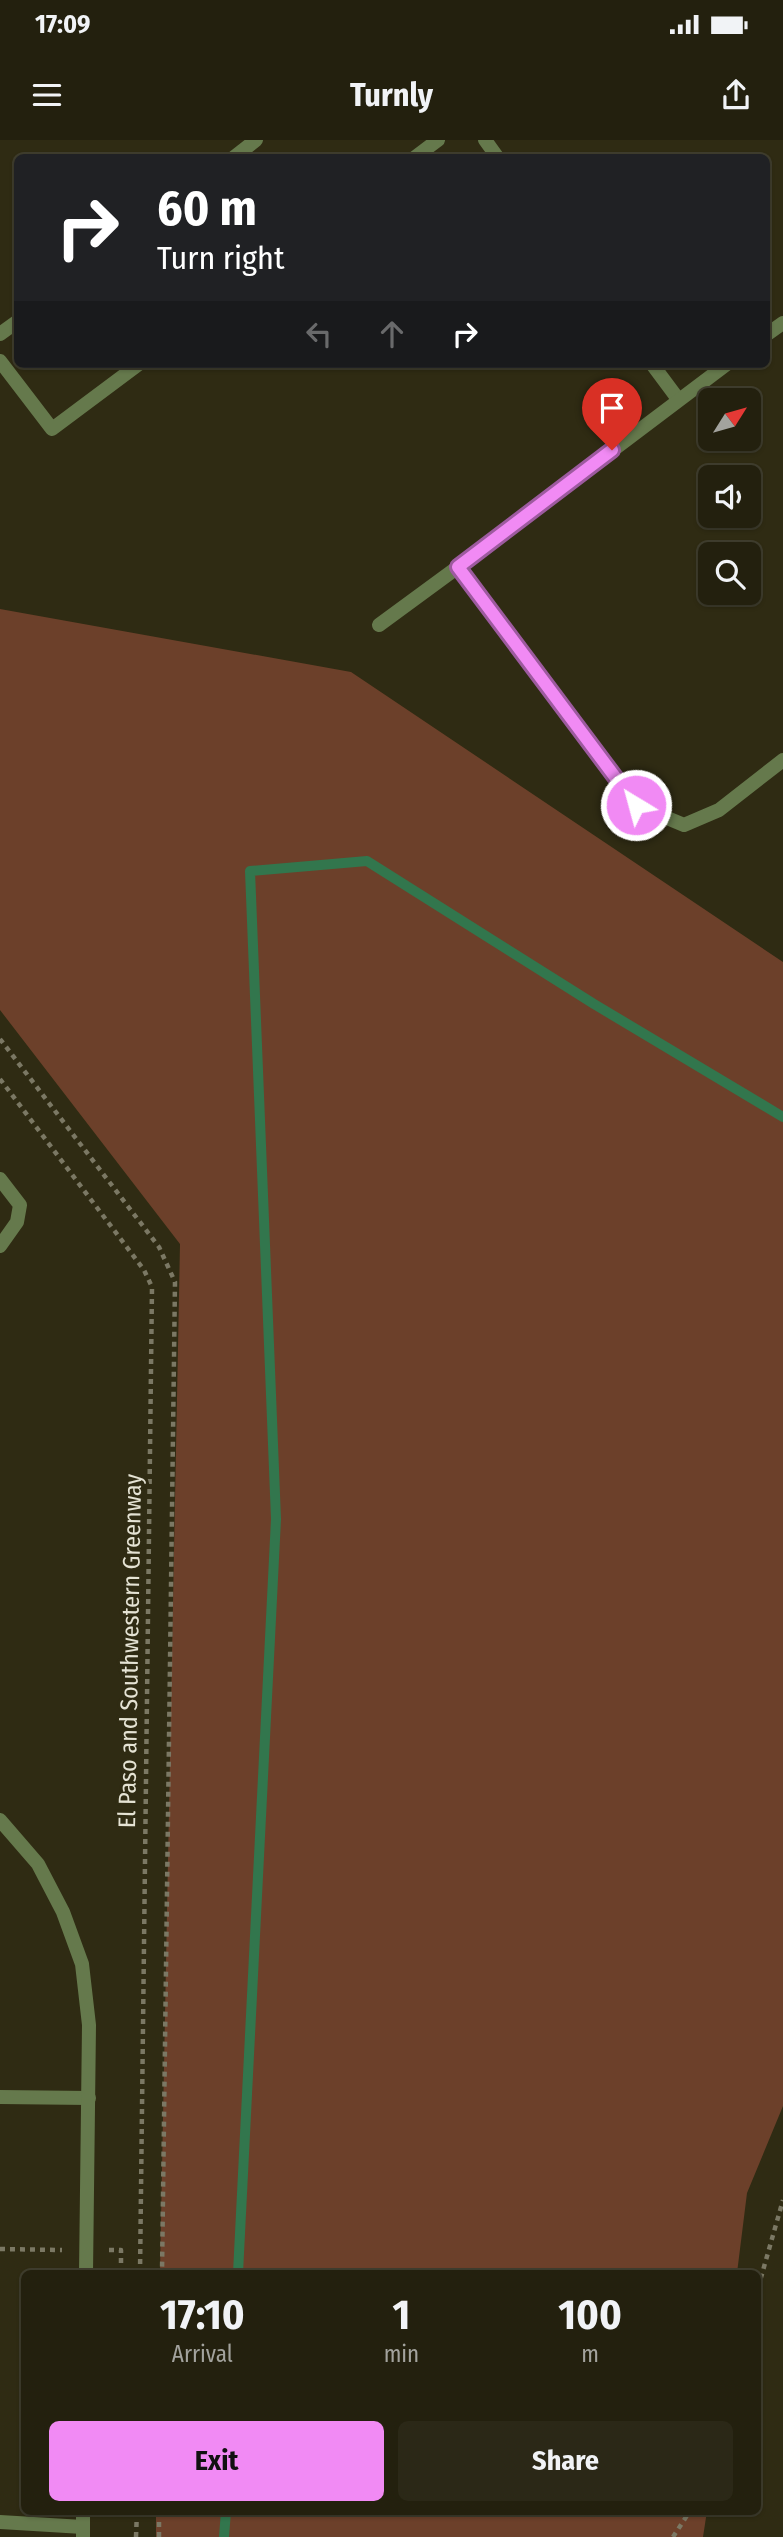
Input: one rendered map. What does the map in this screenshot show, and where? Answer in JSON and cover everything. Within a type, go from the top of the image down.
[{"type":"street","points":[[238,154],[256,140]]},
{"type":"street","points":[[419,154],[438,140]]},
{"type":"street","points":[[0,361],[52,429],[134,368]]},
{"type":"street","points":[[655,368],[678,399]]},
{"type":"street","points":[[379,625],[721,368]]},
{"type":"street","points":[[458,567],[636,805],[684,825],[719,810],[783,761]]},
{"type":"street","points":[[0,1179],[20,1205],[17,1222],[0,1246]]},
{"type":"street","points":[[0,1819],[38,1864],[63,1912],[82,1964],[89,2025],[86,2270]]},
{"type":"street","points":[[0,2097],[89,2098]]},
{"type":"street","points":[[0,2522],[83,2532]]},
{"type":"path","points":[[0,1038],[159,1247],[174,1282],[162,2270]]},
{"type":"path","name":"El Paso and Southwestern Greenway","points":[[0,1079],[144,1270],[152,1287],[140,2270]]},
{"type":"path","points":[[761,2277],[783,2200]]},
{"type":"path","points":[[136,2515],[136,2537]]},
{"type":"path","points":[[159,2515],[159,2537]]},
{"type":"path","points":[[673,2537],[687,2515]]},
{"type":"shaded area","points":[[0,609],[351,672],[783,962],[783,2106],[747,2193],[737,2270],[160,2270],[180,1244],[0,1010]]},
{"type":"shaded area","points":[[156,2515],[706,2515],[703,2537],[156,2537]]},
{"type":"waterway","points":[[238,2270],[276,1519],[250,871],[367,861],[594,1004],[783,1117]]},
{"type":"waterway","points":[[224,2537],[226,2515]]},
{"type":"route","points":[[612,450],[458,567],[636,805]]}]
